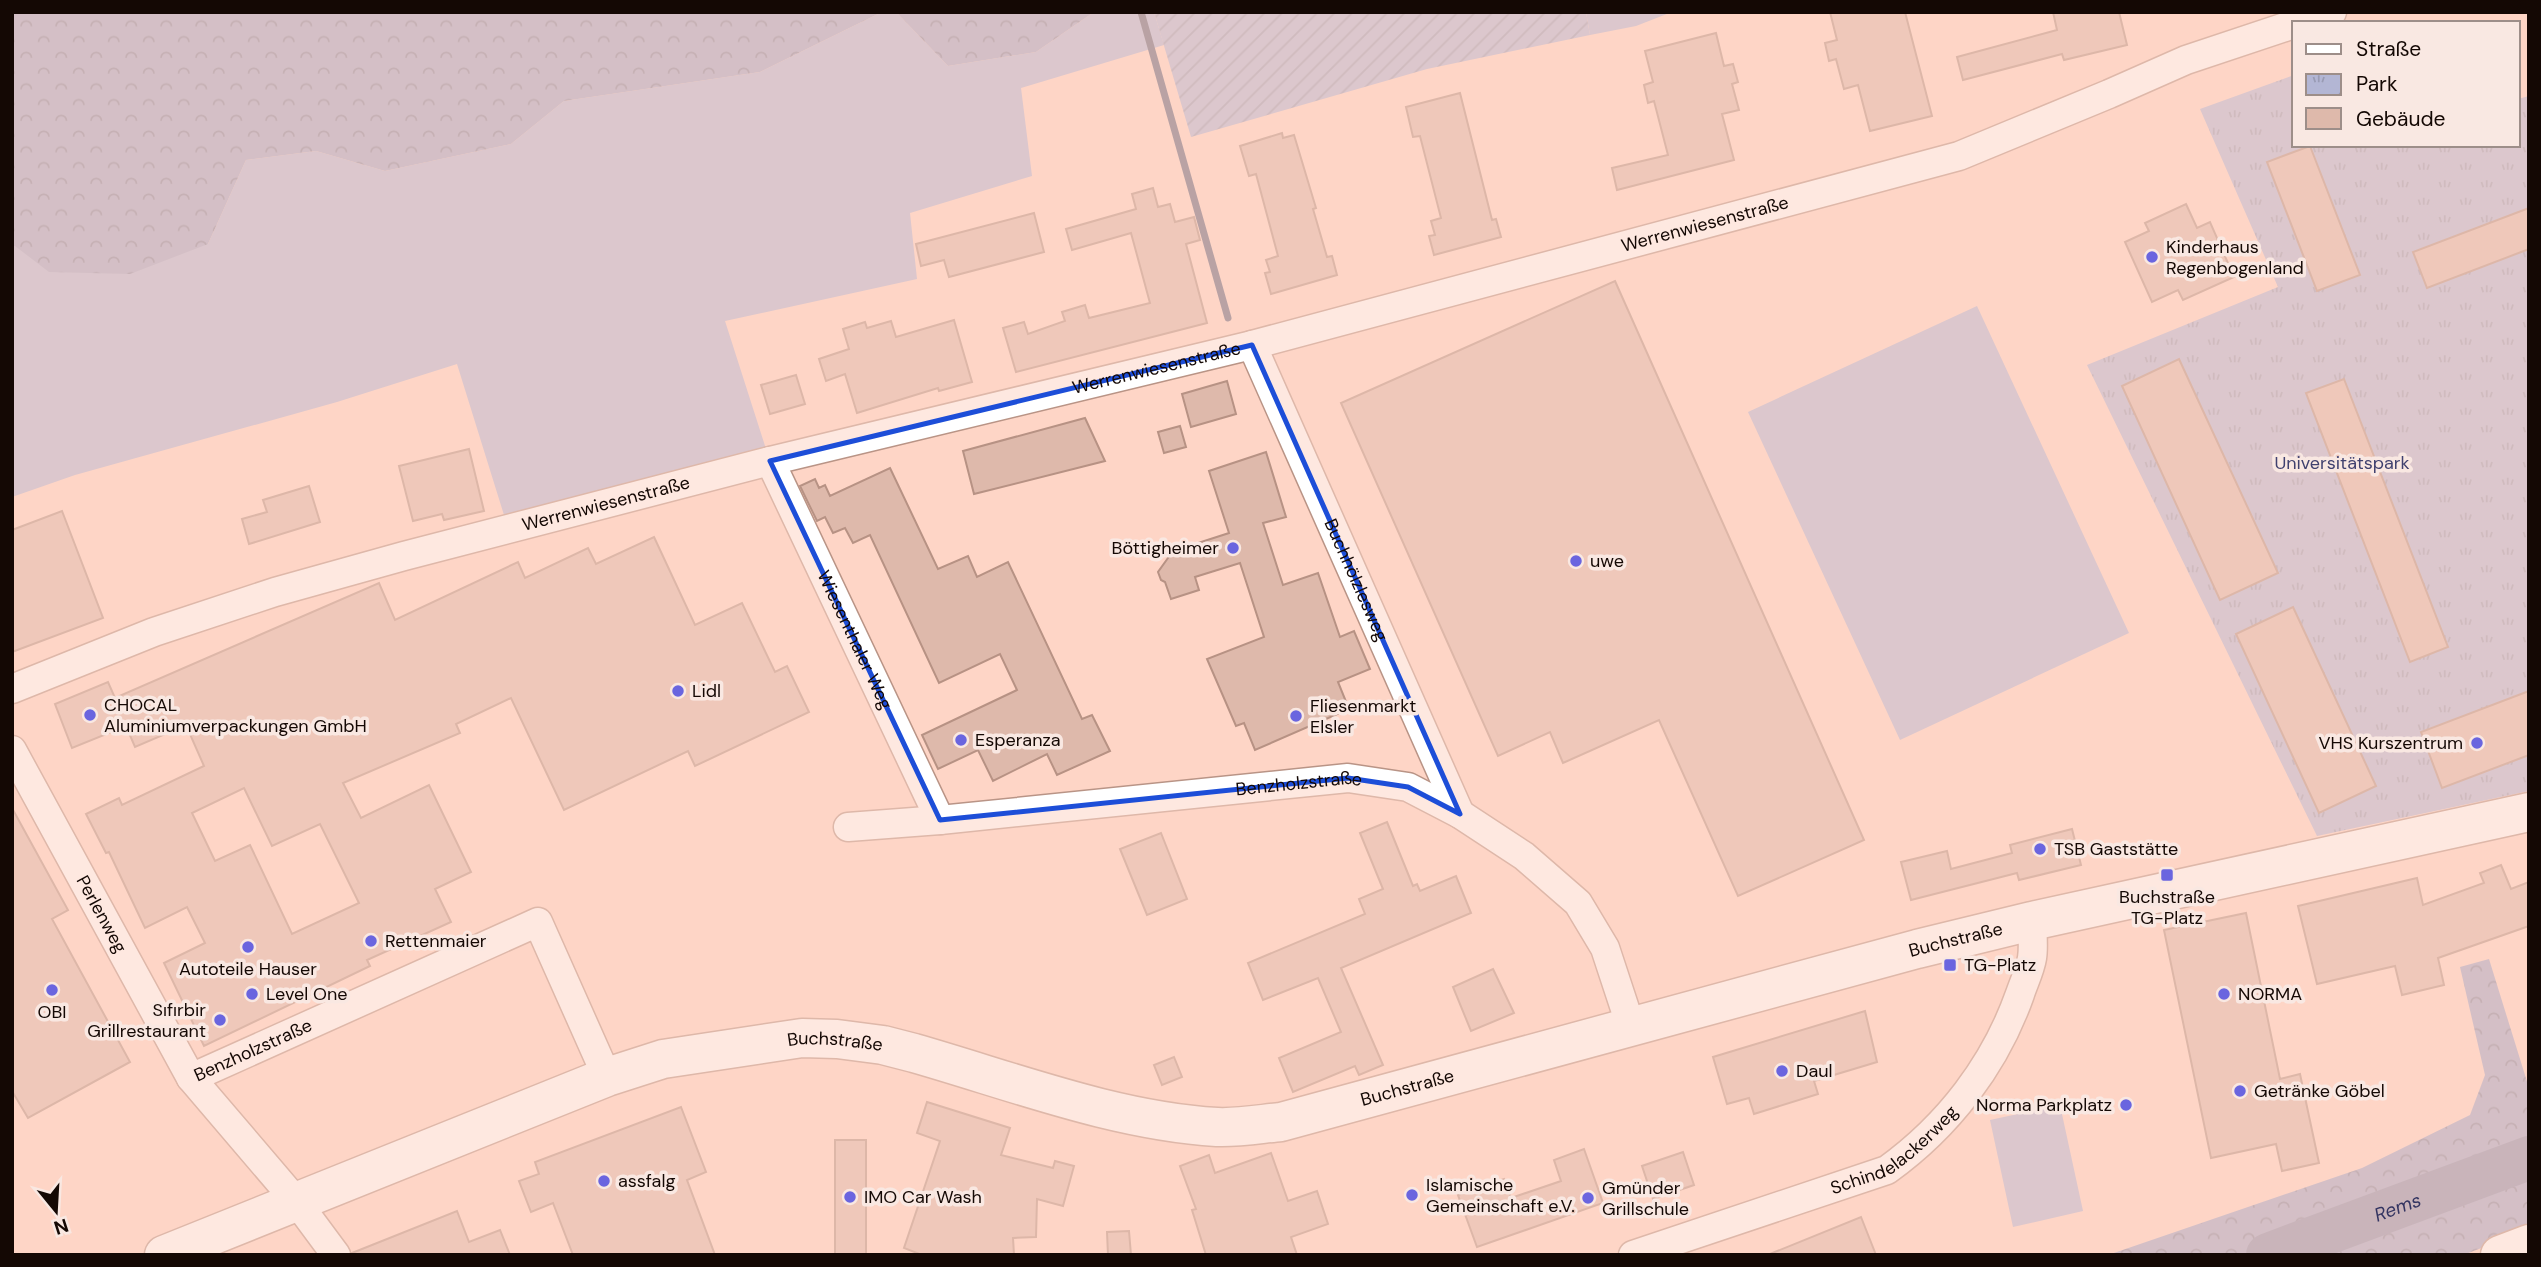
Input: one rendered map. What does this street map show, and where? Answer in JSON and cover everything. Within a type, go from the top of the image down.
[{"type":"street","points":[[2306,21],[2332,12]]},
{"type":"street","name":"Werrenwiesenstraße","points":[[12,689],[144,636],[275,592],[404,556],[770,461],[1252,345],[1959,156],[2186,60],[2292,25]]},
{"type":"street","name":"Buchhölzlesweg","points":[[1252,345],[1460,814]]},
{"type":"street","name":"Wiesenthaler Weg","points":[[770,461],[940,820]]},
{"type":"street","name":"Perlenweg","points":[[12,750],[191,1078]]},
{"type":"street","name":"Benzholzstraße","points":[[848,827],[1348,778],[1408,788],[1460,814],[1524,856],[1578,902],[1605,948],[1632,1027]]},
{"type":"street","name":"Buchstraße","points":[[164,1255],[607,1077],[674,1057],[776,1040],[837,1038],[883,1045],[1106,1109],[1168,1121],[1219,1127],[1281,1122],[1917,949],[2032,921],[2529,812]]},
{"type":"street","name":"Schindelackerweg","points":[[1633,1255],[1887,1170],[1913,1151],[1945,1120],[1982,1073],[2014,1011],[2032,959],[2032,921]]},
{"type":"street","name":"Benzholzstraße","points":[[296,1201],[191,1078],[538,922],[607,1077]]},
{"type":"street","points":[[296,1201],[336,1255]]},
{"type":"street","points":[[2500,1255],[2529,1244]]},
{"type":"highlighted area","points":[[1252,345],[1460,814],[1408,787],[1348,778],[940,820],[770,461]]},
{"type":"green space","points":[[12,12],[882,12],[760,72],[564,101],[511,144],[385,171],[316,151],[246,160],[208,244],[130,274],[49,272],[12,246]]},
{"type":"green space","points":[[882,12],[896,12],[948,66],[1036,52],[1094,12],[1154,12],[1164,45],[1021,88],[1032,176],[910,213],[917,279],[725,321],[766,449],[504,515],[457,364],[337,402],[75,475],[12,497],[12,246],[208,244],[246,160],[316,151],[385,171],[511,144],[564,101],[760,72]]},
{"type":"green space","points":[[896,12],[1094,12],[1036,52],[948,66]]},
{"type":"green space","points":[[1154,12],[1586,12],[1590,35],[1427,69],[1191,137]]},
{"type":"green space","points":[[1586,12],[1672,12],[1636,26],[1590,35]]},
{"type":"green space","name":"Universitätspark","points":[[2292,76],[2292,147],[2520,147],[2520,98],[2529,96],[2529,791],[2317,836],[2087,365],[2278,287],[2200,109]]},
{"type":"green space","points":[[1977,306],[2129,633],[1900,740],[1748,412]]},
{"type":"green space","points":[[2489,959],[2529,1088],[2529,1230],[2463,1255],[2108,1255],[2362,1168],[2470,1115],[2485,1075],[2460,967]]},
{"type":"green space","points":[[2060,1105],[2083,1211],[2013,1227],[1990,1120]]},
{"type":"building","points":[[1830,12],[1905,12],[1932,116],[1870,131],[1858,85],[1844,89],[1836,59],[1829,61],[1825,43],[1837,40]]},
{"type":"building","points":[[2053,12],[2119,12],[2127,45],[2064,60],[2062,54],[1963,80],[1957,57],[2057,30]]},
{"type":"building","points":[[1716,33],[1724,66],[1733,64],[1738,82],[1732,84],[1739,110],[1722,114],[1734,160],[1617,190],[1612,168],[1668,155],[1654,101],[1648,103],[1644,85],[1653,82],[1645,51]]},
{"type":"building","points":[[1460,93],[1492,220],[1496,219],[1501,237],[1434,255],[1429,236],[1435,235],[1431,221],[1441,218],[1420,136],[1413,137],[1406,107]]},
{"type":"building","points":[[1282,133],[1283,138],[1294,135],[1316,208],[1313,209],[1327,257],[1332,256],[1337,275],[1271,294],[1265,273],[1270,272],[1266,260],[1278,256],[1256,174],[1249,176],[1240,146]]},
{"type":"building","points":[[2310,147],[2360,275],[2317,291],[2267,162]]},
{"type":"building","points":[[1153,188],[1158,207],[1170,204],[1175,222],[1194,217],[1200,240],[1186,244],[1207,323],[1016,372],[1003,328],[1024,322],[1028,334],[1065,321],[1062,312],[1085,305],[1089,318],[1150,303],[1131,233],[1072,250],[1066,229],[1136,209],[1132,194]]},
{"type":"building","name":"Kinderhaus Regenbogenland","points":[[2186,204],[2197,228],[2210,222],[2234,277],[2183,300],[2178,290],[2152,302],[2125,242],[2149,231],[2145,223]]},
{"type":"building","points":[[2529,208],[2529,249],[2427,288],[2413,252]]},
{"type":"building","points":[[1034,213],[1044,252],[949,277],[944,260],[921,266],[916,244]]},
{"type":"building","name":"uwe","points":[[1615,281],[1864,840],[1738,896],[1659,720],[1563,763],[1550,732],[1498,756],[1341,403]]},
{"type":"building","points":[[954,320],[972,382],[939,391],[938,388],[857,413],[845,374],[826,381],[819,359],[849,349],[843,329],[865,322],[867,328],[891,321],[896,337]]},
{"type":"building","points":[[2179,359],[2278,573],[2220,600],[2122,386]]},
{"type":"building","points":[[796,375],[805,404],[770,414],[761,385]]},
{"type":"building","points":[[2344,379],[2448,647],[2410,662],[2306,393]]},
{"type":"building","points":[[1227,381],[1236,414],[1191,427],[1182,394]]},
{"type":"building","points":[[1085,418],[1105,461],[974,494],[963,451]]},
{"type":"building","points":[[1180,426],[1186,447],[1164,453],[1158,432]]},
{"type":"building","points":[[469,449],[484,511],[444,520],[442,514],[413,521],[399,466]]},
{"type":"building","points":[[1266,452],[1286,517],[1263,523],[1283,585],[1318,573],[1340,637],[1354,631],[1370,669],[1338,682],[1349,709],[1255,750],[1244,723],[1236,726],[1207,659],[1264,637],[1240,563],[1195,577],[1199,590],[1171,599],[1158,572],[1173,551],[1229,533],[1209,471]]},
{"type":"building","points":[[890,468],[938,569],[968,556],[977,577],[1008,562],[1082,719],[1092,715],[1110,751],[1057,775],[1047,754],[993,781],[978,750],[938,769],[922,735],[1017,690],[1000,654],[939,683],[870,535],[853,543],[845,528],[833,533],[825,517],[817,521],[800,486],[815,479],[819,488],[825,485],[830,496]]},
{"type":"building","points":[[309,486],[320,522],[249,544],[242,519],[267,512],[263,500]]},
{"type":"building","points":[[62,511],[103,618],[12,652],[12,530]]},
{"type":"building","points":[[654,537],[695,625],[742,603],[775,672],[787,666],[809,712],[695,766],[688,751],[564,810],[511,698],[456,724],[460,733],[343,783],[361,818],[429,785],[471,872],[435,889],[451,922],[367,960],[370,966],[204,1046],[164,963],[205,943],[187,907],[145,928],[109,852],[106,853],[86,814],[119,798],[122,805],[204,766],[186,725],[135,747],[126,726],[72,748],[55,704],[108,682],[115,698],[379,583],[395,620],[518,562],[525,578],[588,548],[596,564]],"holes":[[[244,788],[272,846],[320,824],[359,903],[292,934],[250,845],[215,861],[192,813]]]},
{"type":"building","points":[[2293,607],[2376,786],[2319,813],[2236,634]]},
{"type":"building","name":"VHS Kurszentrum","points":[[2529,691],[2529,755],[2442,788],[2421,732]]},
{"type":"building","name":"OBI","points":[[12,808],[68,910],[52,919],[130,1062],[28,1118],[12,1091]]},
{"type":"building","points":[[1387,822],[1413,886],[1417,884],[1420,891],[1456,876],[1471,913],[1341,968],[1383,1065],[1359,1075],[1355,1066],[1293,1092],[1279,1058],[1341,1032],[1318,978],[1263,1000],[1248,963],[1365,914],[1359,899],[1383,889],[1360,833]]},
{"type":"building","points":[[2072,829],[2081,865],[2019,880],[2017,873],[1911,900],[1901,862],[1947,851],[1951,869],[2012,853],[2010,845]]},
{"type":"building","points":[[1161,833],[1187,899],[1147,915],[1120,849]]},
{"type":"building","points":[[2501,865],[2511,889],[2529,882],[2529,926],[2438,958],[2444,985],[2402,995],[2395,966],[2317,984],[2298,906],[2417,878],[2423,905],[2484,883],[2480,873]]},
{"type":"building","points":[[2246,913],[2280,1079],[2300,1074],[2319,1163],[2282,1171],[2276,1144],[2211,1158],[2164,930]]},
{"type":"building","points":[[1493,969],[1514,1013],[1471,1031],[1453,987]]},
{"type":"building","name":"Daul","points":[[1865,1011],[1877,1062],[1814,1081],[1818,1094],[1754,1114],[1749,1098],[1727,1104],[1713,1057]]},
{"type":"building","points":[[1174,1057],[1182,1077],[1162,1085],[1154,1065]]},
{"type":"building","points":[[927,1102],[1010,1128],[1001,1155],[1053,1168],[1055,1161],[1074,1166],[1063,1206],[1037,1199],[1036,1237],[1013,1238],[1014,1255],[922,1255],[904,1248],[940,1141],[917,1133]]},
{"type":"building","name":"assfalg","points":[[681,1107],[706,1172],[687,1180],[715,1255],[573,1255],[553,1203],[531,1212],[519,1181],[539,1174],[535,1162]]},
{"type":"building","name":"IMO Car Wash","points":[[835,1140],[866,1140],[866,1255],[835,1255]]},
{"type":"building","points":[[1584,1149],[1603,1203],[1477,1247],[1458,1195],[1504,1179],[1511,1198],[1561,1181],[1554,1160]]},
{"type":"building","points":[[1683,1152],[1694,1185],[1653,1199],[1642,1166]]},
{"type":"building","points":[[1271,1153],[1288,1201],[1317,1191],[1328,1224],[1291,1237],[1297,1255],[1206,1255],[1192,1210],[1196,1209],[1180,1166],[1209,1155],[1215,1173]]},
{"type":"building","points":[[457,1211],[469,1242],[500,1230],[510,1255],[352,1255],[352,1253]]},
{"type":"building","points":[[1861,1217],[1876,1255],[1770,1255],[1770,1254]]},
{"type":"building","points":[[1129,1231],[1131,1255],[1108,1255],[1107,1232]]},
{"type":"waterway","points":[[1141,12],[1228,318]]},
{"type":"waterway","name":"Rems","points":[[2268,1255],[2529,1158]]},
{"type":"place","name":"Kinderhaus Regenbogenland","points":[[2152,257]]},
{"type":"place","name":"Böttigheimer","points":[[1233,548]]},
{"type":"place","name":"uwe","points":[[1576,561]]},
{"type":"place","name":"Lidl","points":[[678,691]]},
{"type":"place","name":"CHOCAL Aluminiumverpackungen GmbH","points":[[90,715]]},
{"type":"place","name":"Fliesenmarkt Elsler","points":[[1296,716]]},
{"type":"place","name":"Esperanza","points":[[961,740]]},
{"type":"place","name":"VHS Kurszentrum","points":[[2477,743]]},
{"type":"place","name":"TSB Gaststätte","points":[[2040,849]]},
{"type":"place","name":"Buchstraße TG-Platz","points":[[2167,875]]},
{"type":"place","name":"Rettenmaier","points":[[371,941]]},
{"type":"place","name":"Autoteile Hauser","points":[[248,947]]},
{"type":"place","name":"TG-Platz","points":[[1950,965]]},
{"type":"place","name":"OBI","points":[[52,990]]},
{"type":"place","name":"Level One","points":[[252,994]]},
{"type":"place","name":"NORMA","points":[[2224,994]]},
{"type":"place","name":"Sıfırbir Grillrestaurant","points":[[220,1020]]},
{"type":"place","name":"Daul","points":[[1782,1071]]},
{"type":"place","name":"Getränke Göbel","points":[[2240,1091]]},
{"type":"place","name":"Norma Parkplatz","points":[[2126,1105]]},
{"type":"place","name":"assfalg","points":[[604,1181]]},
{"type":"place","name":"Islamische Gemeinschaft e.V.","points":[[1412,1195]]},
{"type":"place","name":"IMO Car Wash","points":[[850,1197]]},
{"type":"place","name":"Gmünder Grillschule","points":[[1588,1198]]}]
